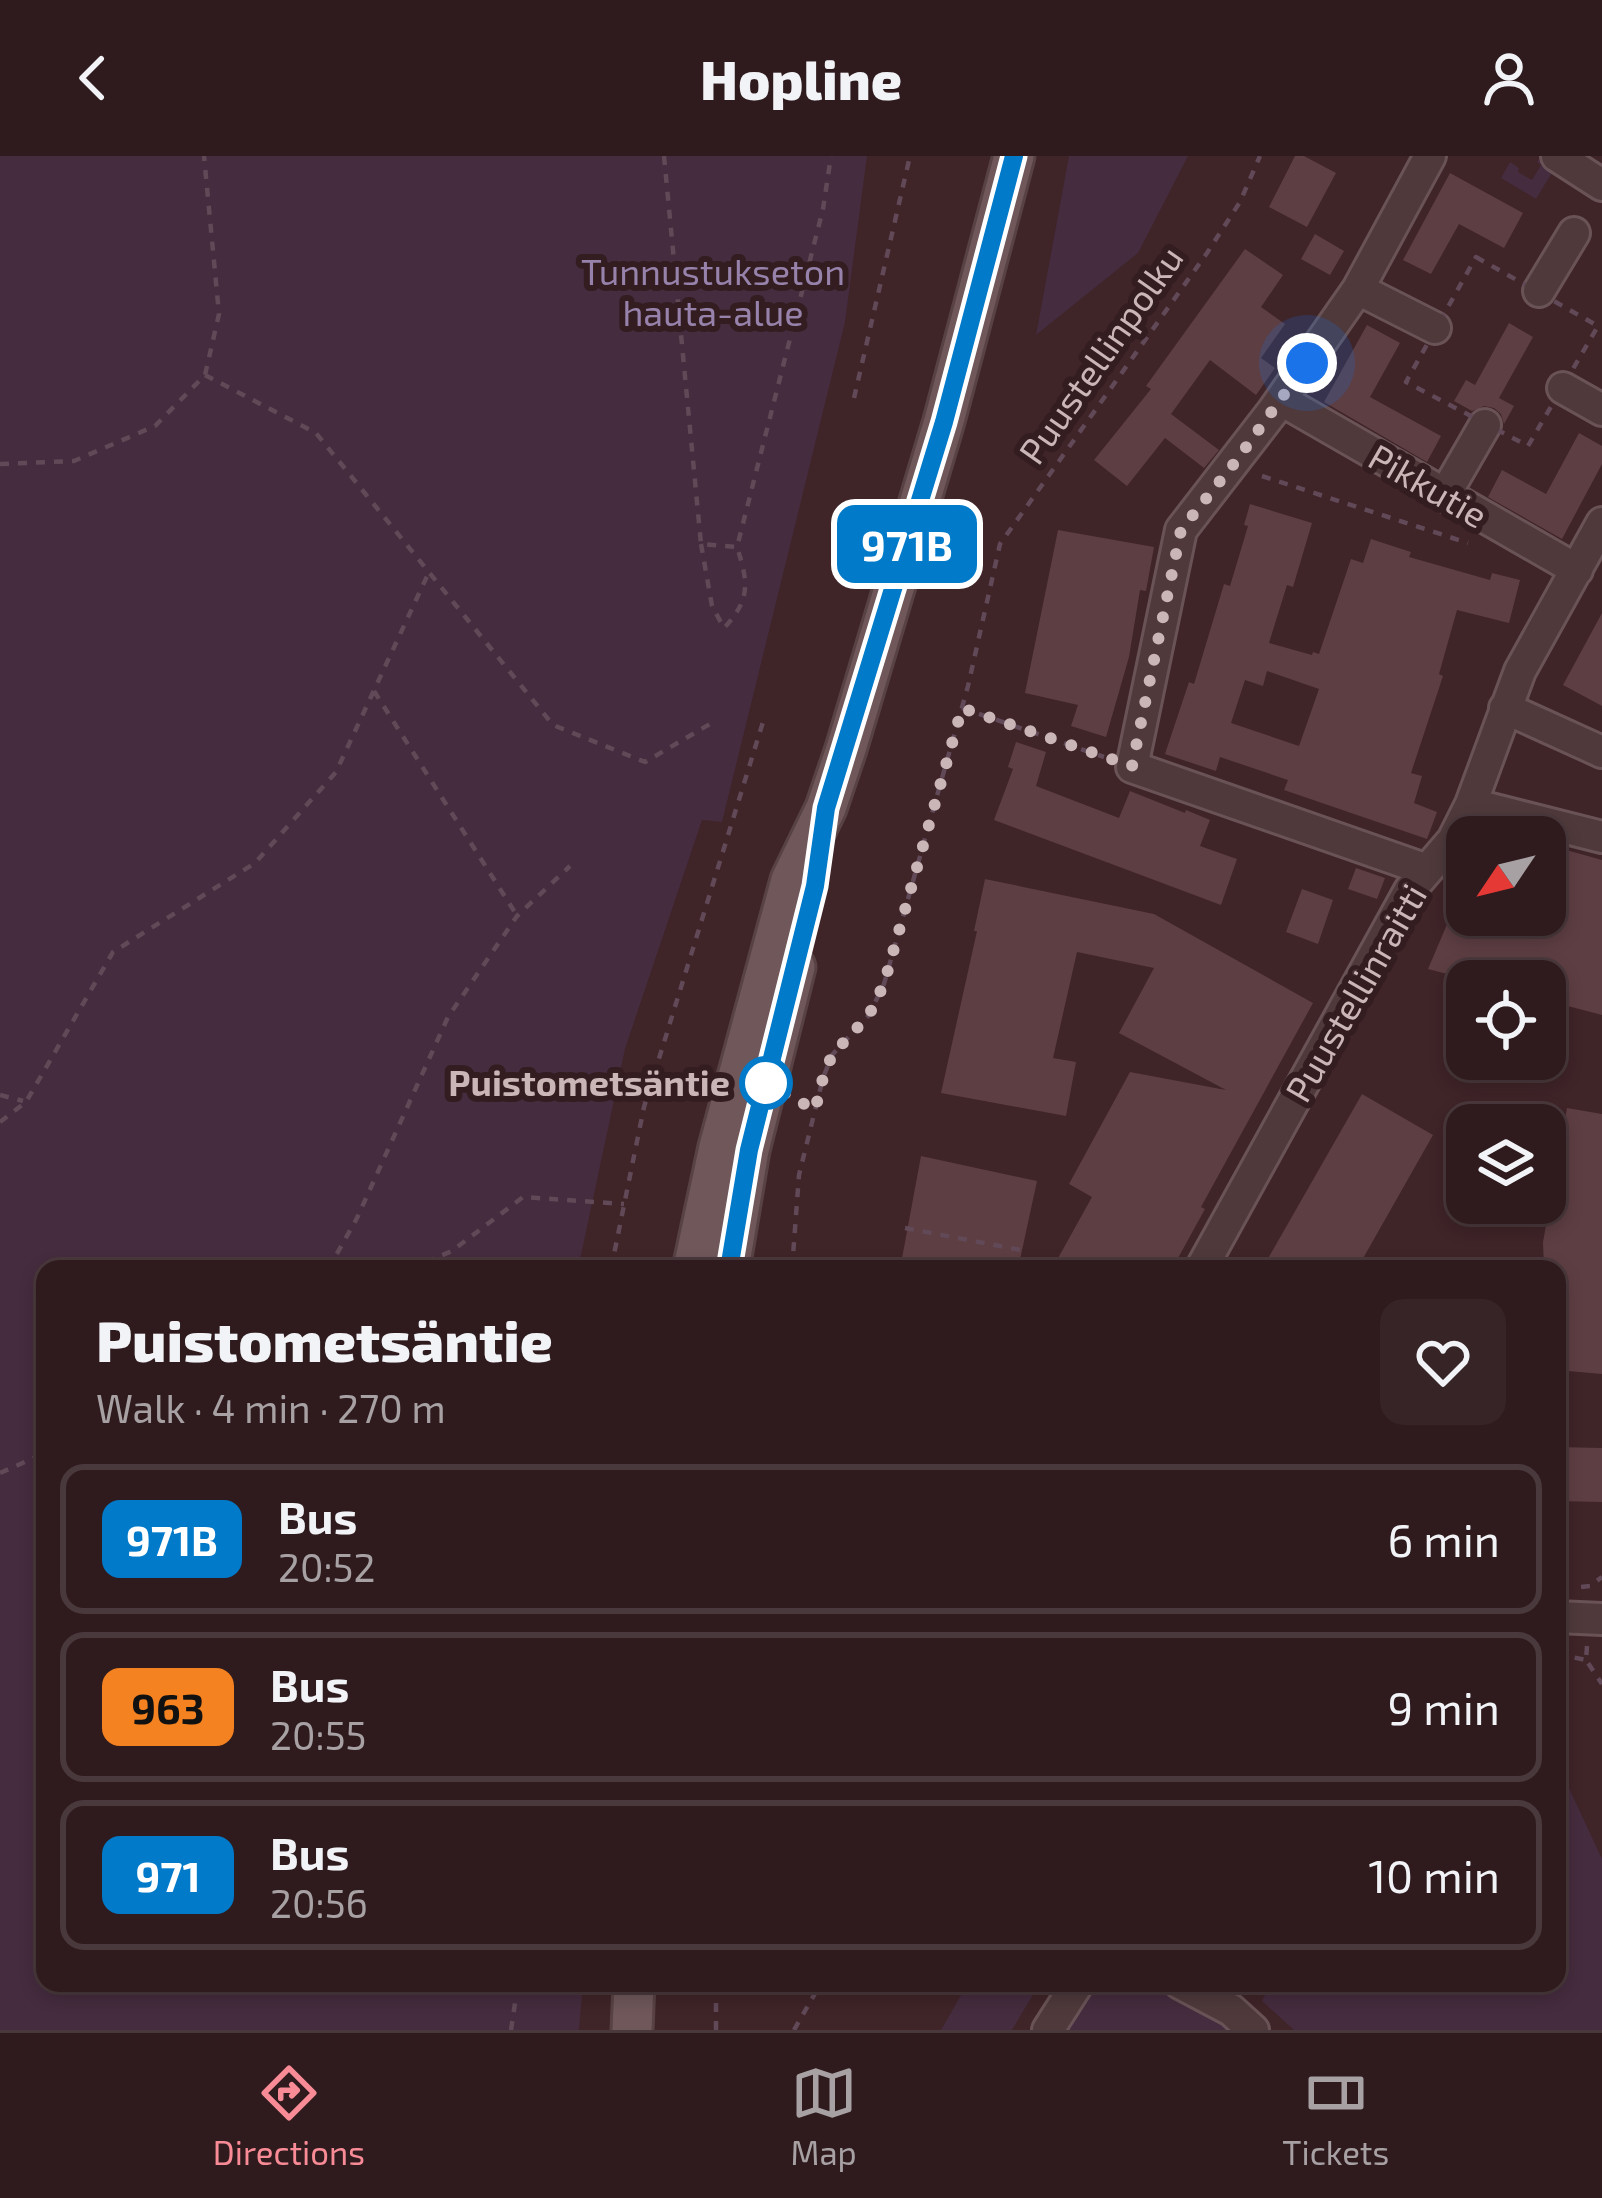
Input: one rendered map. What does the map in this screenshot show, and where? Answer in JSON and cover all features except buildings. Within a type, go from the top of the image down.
[{"type":"main road","points":[[731,1260],[749,1150],[815,886],[826,808],[944,422],[1014,156]]},
{"type":"main road","points":[[695,1260],[719,1147],[790,880],[826,808]]},
{"type":"main road","points":[[632,2030],[634,1992]]},
{"type":"street","points":[[1427,870],[1132,766],[1181,530],[1281,400],[1358,289],[1430,156]]},
{"type":"street","points":[[1557,156],[1602,185]]},
{"type":"street","points":[[1539,291],[1574,233]]},
{"type":"street","points":[[1358,289],[1435,328]]},
{"type":"street","points":[[1563,388],[1602,410]]},
{"type":"street","name":"Pikkutie","points":[[1281,400],[1577,570]]},
{"type":"street","points":[[1444,496],[1485,424]]},
{"type":"street","name":"Puustellinraitti","points":[[1206,1260],[1410,890],[1453,840],[1520,671],[1602,523]]},
{"type":"street","points":[[1505,708],[1602,752]]},
{"type":"street","points":[[1471,804],[1602,837]]},
{"type":"street","points":[[1048,2030],[1072,1992]]},
{"type":"street","points":[[1202,1992],[1242,2008]]},
{"type":"path","points":[[0,464],[74,460],[155,426],[206,375],[219,314],[204,156]]},
{"type":"path","points":[[664,156],[700,544],[712,606],[724,628],[743,608],[745,573],[737,547],[823,209],[831,156]]},
{"type":"path","points":[[854,398],[910,156]]},
{"type":"path","name":"Puustellinpolku","points":[[793,1260],[800,1175],[823,1078],[832,1055],[869,1015],[884,984],[962,708],[1000,544],[1207,253],[1240,202],[1260,156]]},
{"type":"path","points":[[1435,328],[1476,257],[1598,326],[1563,388]]},
{"type":"path","points":[[206,375],[316,433],[553,725],[645,762],[710,724]]},
{"type":"path","points":[[1255,474],[1483,548]]},
{"type":"path","points":[[700,544],[737,547]]},
{"type":"path","points":[[0,1122],[26,1102],[112,952],[255,863],[337,772],[429,572]]},
{"type":"path","points":[[374,691],[517,916]]},
{"type":"path","points":[[962,708],[1132,766]]},
{"type":"path","points":[[613,1260],[644,1107],[763,722]]},
{"type":"path","points":[[335,1260],[448,1016],[517,916],[569,866]]},
{"type":"path","points":[[0,1095],[26,1102]]},
{"type":"path","points":[[430,1260],[452,1251],[523,1197],[624,1204]]},
{"type":"path","points":[[905,1228],[1026,1250]]},
{"type":"path","points":[[0,1473],[36,1457]]},
{"type":"path","points":[[1590,1586],[1602,1577]]},
{"type":"path","points":[[1586,1660],[1594,1631]]},
{"type":"path","points":[[1566,1656],[1586,1660],[1602,1684]]},
{"type":"path","points":[[511,2030],[517,1992]]},
{"type":"path","points":[[716,1992],[716,2030]]},
{"type":"path","points":[[794,2030],[815,1992]]},
{"type":"green space","name":"Tunnustukseton hauta-alue","points":[[0,156],[867,156],[845,322],[722,822],[702,820],[625,1049],[580,1260],[36,1260],[36,1992],[582,1992],[579,2030],[0,2030]]},
{"type":"green space","points":[[1069,156],[1188,156],[1138,253],[1036,335]]},
{"type":"green space","points":[[1541,156],[1558,163],[1536,199],[1501,178],[1510,162],[1532,180]]},
{"type":"green space","points":[[1566,1781],[1602,1859],[1602,2030],[1294,2030],[1262,2001],[1266,1992],[1566,1992]]},
{"type":"green space","points":[[963,1992],[1035,1992],[1012,2030],[941,2030]]},
{"type":"green space","points":[[1093,1992],[1171,1992],[1234,2030],[1068,2030]]},
{"type":"bus line","name":"971B","points":[[731,1260],[749,1150],[815,886],[826,808],[944,422],[1014,156]]},
{"type":"place","name":"Puistometsäntie","points":[[766,1083]]},
{"type":"route","points":[[766,1083],[815,1110],[832,1055],[869,1015],[884,984],[962,708],[1132,766],[1181,530],[1307,363]]}]
